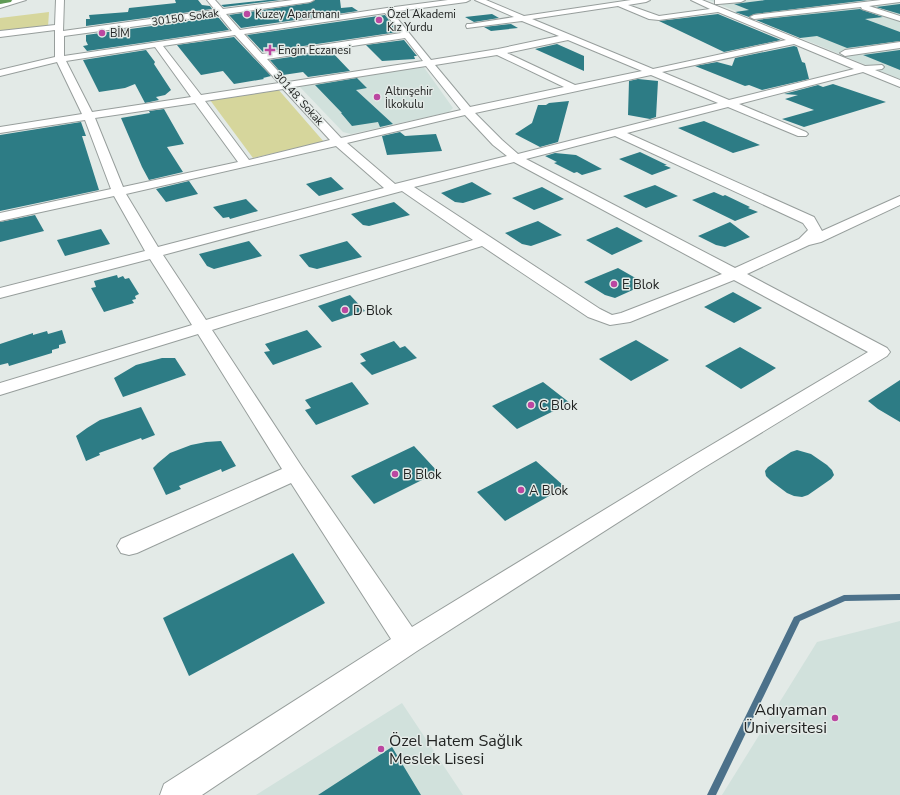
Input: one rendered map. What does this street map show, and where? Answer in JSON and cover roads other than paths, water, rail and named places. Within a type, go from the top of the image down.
[{"type":"highway","points":[[0,1],[8,0]]},
{"type":"street","points":[[0,6],[22,0]]},
{"type":"street","points":[[60,0],[60,59],[88,116],[118,191],[154,253],[202,328],[408,643]]},
{"type":"street","name":"30148. Sokak","points":[[212,0],[238,33],[337,141],[399,188],[484,241],[594,313],[610,320],[624,318],[735,274]]},
{"type":"street","name":"30150. Sokak","points":[[0,34],[59,31],[310,0]]},
{"type":"street","points":[[0,73],[60,59],[238,33],[388,7],[466,0]]},
{"type":"street","points":[[479,0],[802,134]]},
{"type":"street","points":[[470,26],[646,0]]},
{"type":"street","points":[[695,0],[717,4],[754,17],[899,74]]},
{"type":"street","points":[[619,4],[652,17],[659,18],[717,4],[741,0]]},
{"type":"street","points":[[845,0],[869,4],[900,14]]},
{"type":"street","points":[[869,4],[900,0]]},
{"type":"street","points":[[754,17],[858,2],[900,18]]},
{"type":"street","points":[[717,4],[795,41],[900,84]]},
{"type":"street","points":[[175,795],[408,643],[693,465],[881,352],[516,158],[497,144],[468,111],[407,34],[388,7]]},
{"type":"street","points":[[261,58],[407,34]]},
{"type":"street","points":[[0,130],[498,52],[569,38]]},
{"type":"street","points":[[0,216],[246,164],[337,141],[468,111],[795,41]]},
{"type":"street","points":[[158,45],[246,164]]},
{"type":"street","points":[[845,53],[900,45]]},
{"type":"street","points":[[498,52],[573,88]]},
{"type":"street","points":[[0,293],[399,188],[618,133],[728,103],[864,69],[879,67]]},
{"type":"street","points":[[618,133],[809,220],[815,231],[804,242]]},
{"type":"street","points":[[735,274],[804,242],[816,239],[900,200]]},
{"type":"street","points":[[0,389],[484,241]]},
{"type":"street","points":[[129,546],[295,472]]},
{"type":"waterway","points":[[711,795],[797,619],[844,598],[900,597]]},
{"type":"place","name":"Kuzey Apartmanı","points":[[247,14]]},
{"type":"place","name":"Özel Akademi Kız Yurdu","points":[[379,20]]},
{"type":"place","name":"BİM","points":[[102,33]]},
{"type":"place","name":"Engin Eczanesi","points":[[270,50]]},
{"type":"place","name":"Altınşehir İlkokulu","points":[[377,97]]},
{"type":"place","name":"E Blok","points":[[614,284]]},
{"type":"place","name":"D Blok","points":[[345,310]]},
{"type":"place","name":"C Blok","points":[[531,405]]},
{"type":"place","name":"B Blok","points":[[395,474]]},
{"type":"place","name":"A Blok","points":[[521,490]]},
{"type":"place","name":"Adıyaman Üniversitesi","points":[[835,718]]},
{"type":"place","name":"Özel Hatem Sağlık Meslek Lisesi","points":[[381,749]]}]
